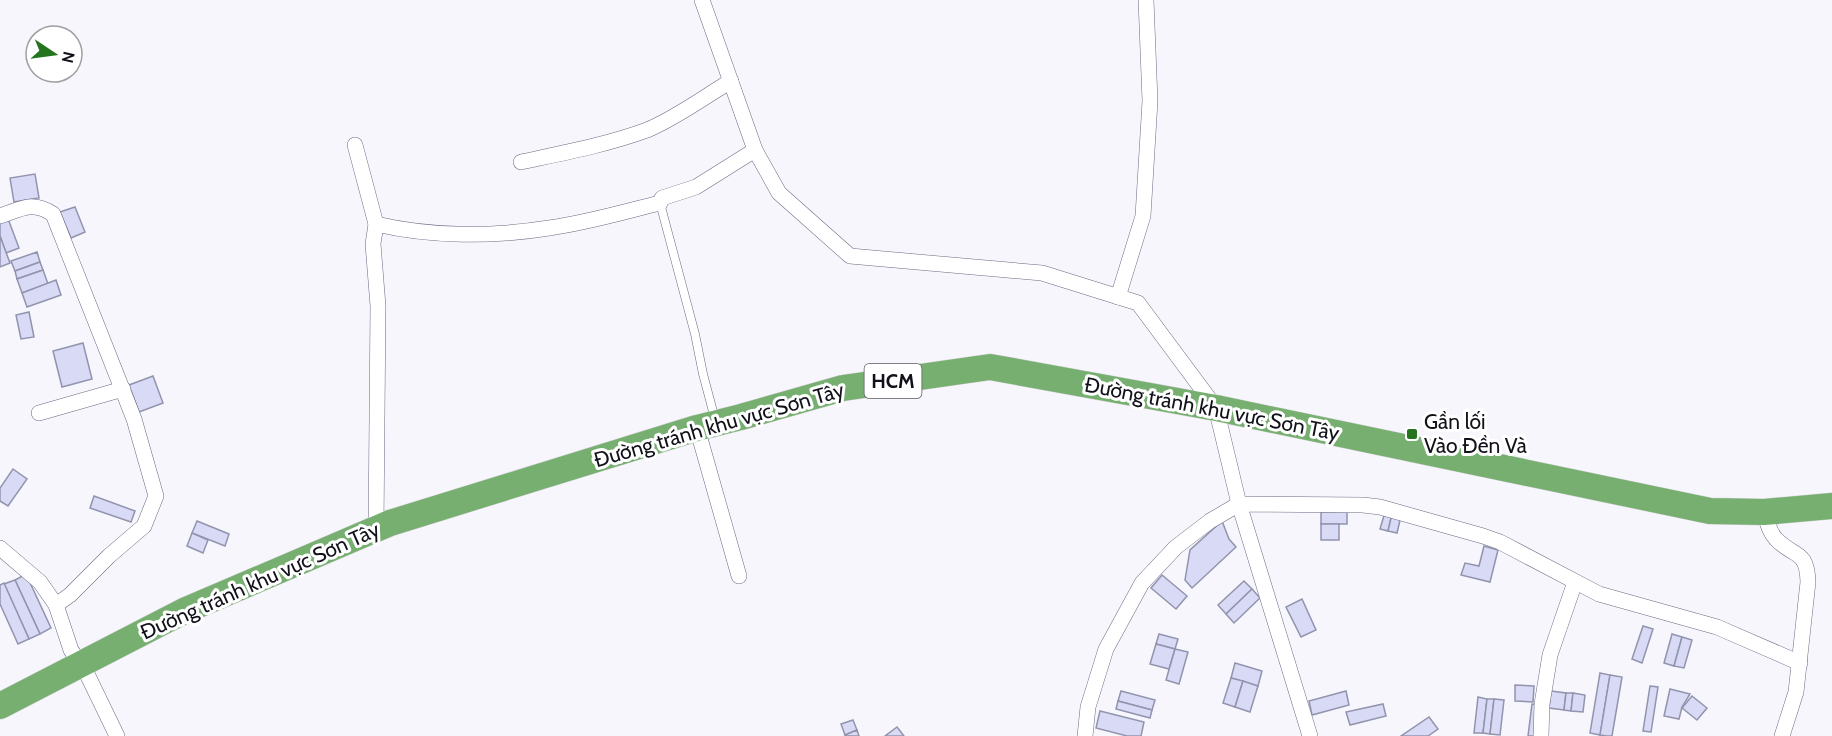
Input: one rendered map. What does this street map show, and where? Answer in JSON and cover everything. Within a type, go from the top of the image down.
[{"type":"highway","name":"Đường tránh khu vực Sơn Tây","points":[[0,706],[184,611],[401,520],[706,425],[843,388],[990,367],[1216,408],[1710,511],[1764,512],[1832,506]]},
{"type":"street","points":[[702,0],[755,150],[779,193],[850,256],[1041,273],[1138,303],[1216,408],[1239,504],[1310,736]]},
{"type":"street","points":[[1118,297],[1143,216],[1150,101],[1146,0]]},
{"type":"street","points":[[521,162],[648,129],[731,81]]},
{"type":"street","points":[[355,145],[376,224],[373,244],[378,306],[376,530]]},
{"type":"street","points":[[376,224],[415,231],[500,233],[549,228],[660,202],[663,198],[696,187],[755,150]]},
{"type":"street","points":[[0,216],[31,205],[44,208],[53,214],[123,389],[156,496],[144,526],[56,605]]},
{"type":"street","points":[[39,413],[123,389]]},
{"type":"street","points":[[706,425],[739,576]]},
{"type":"street","points":[[1085,736],[1088,707],[1106,649],[1142,583],[1176,547],[1210,521],[1239,504],[1380,507],[1484,536],[1500,542],[1599,594],[1717,627],[1800,663]]},
{"type":"street","points":[[1764,512],[1776,540],[1794,551],[1807,568],[1808,582],[1796,692],[1782,736]]},
{"type":"street","points":[[0,548],[39,582],[56,605],[71,650],[88,676],[117,736]]},
{"type":"street","points":[[1541,736],[1542,704],[1550,655],[1575,582]]},
{"type":"lane","points":[[660,202],[703,374],[706,425]]},
{"type":"building","points":[[35,174],[39,198],[14,202],[10,178]]},
{"type":"building","points":[[75,207],[85,232],[71,238],[60,212]]},
{"type":"building","points":[[7,216],[19,248],[6,253],[0,236],[0,219]]},
{"type":"building","points":[[0,236],[10,263],[0,267]]},
{"type":"building","points":[[37,252],[40,262],[15,271],[11,261]]},
{"type":"building","points":[[40,262],[43,270],[17,279],[15,271]]},
{"type":"building","points":[[43,270],[48,284],[22,293],[17,279]]},
{"type":"building","points":[[56,280],[61,295],[27,307],[22,293]]},
{"type":"building","points":[[29,312],[34,337],[21,339],[16,315]]},
{"type":"building","points":[[83,343],[92,379],[62,387],[53,351]]},
{"type":"building","points":[[153,376],[163,403],[139,412],[129,385]]},
{"type":"building","points":[[13,469],[27,479],[8,506],[0,501],[0,488]]},
{"type":"building","points":[[94,496],[135,511],[131,522],[90,508]]},
{"type":"building","points":[[1321,512],[1347,512],[1347,524],[1321,524]]},
{"type":"building","points":[[1385,512],[1392,514],[1388,531],[1380,529]]},
{"type":"building","points":[[1392,514],[1401,516],[1397,533],[1388,531]]},
{"type":"building","points":[[197,521],[229,534],[225,546],[192,533]]},
{"type":"building","points":[[1222,521],[1229,539],[1236,547],[1192,588],[1185,580],[1190,550]]},
{"type":"building","points":[[1321,524],[1339,524],[1339,540],[1321,540]]},
{"type":"building","points":[[192,533],[208,540],[203,553],[187,546]]},
{"type":"building","points":[[1484,546],[1498,550],[1490,582],[1461,575],[1465,563],[1479,566]]},
{"type":"building","points":[[26,574],[51,628],[40,634],[15,580]]},
{"type":"building","points":[[1162,575],[1187,596],[1176,609],[1151,588]]},
{"type":"building","points":[[15,580],[40,634],[29,639],[4,584]]},
{"type":"building","points":[[1244,581],[1252,589],[1226,614],[1218,605]]},
{"type":"building","points":[[4,583],[29,639],[18,644],[0,604],[0,585]]},
{"type":"building","points":[[1252,589],[1260,598],[1234,623],[1226,614]]},
{"type":"building","points":[[1302,599],[1316,630],[1301,637],[1286,607]]},
{"type":"building","points":[[1643,626],[1653,629],[1642,663],[1632,659]]},
{"type":"building","points":[[1159,634],[1178,639],[1175,649],[1156,644]]},
{"type":"building","points":[[1672,634],[1682,637],[1674,666],[1664,663]]},
{"type":"building","points":[[1682,637],[1692,640],[1684,668],[1674,666]]},
{"type":"building","points":[[1156,644],[1175,649],[1169,669],[1150,664]]},
{"type":"building","points":[[1175,649],[1188,652],[1179,684],[1166,680]]},
{"type":"building","points":[[1235,663],[1262,671],[1258,686],[1231,678]]},
{"type":"building","points":[[1600,673],[1610,675],[1600,735],[1590,733]]},
{"type":"building","points":[[1610,675],[1622,677],[1612,736],[1607,736],[1600,735]]},
{"type":"building","points":[[1231,678],[1243,681],[1235,707],[1223,703]]},
{"type":"building","points":[[1243,681],[1258,686],[1250,712],[1235,707]]},
{"type":"building","points":[[1515,685],[1534,686],[1533,702],[1515,701]]},
{"type":"building","points":[[1650,686],[1658,687],[1651,732],[1643,731]]},
{"type":"building","points":[[1670,689],[1690,694],[1682,707],[1679,719],[1664,716]]},
{"type":"building","points":[[1121,691],[1155,700],[1152,710],[1118,701]]},
{"type":"building","points":[[1346,691],[1349,705],[1312,715],[1309,701]]},
{"type":"building","points":[[1551,691],[1566,693],[1564,710],[1549,708]]},
{"type":"building","points":[[1566,693],[1573,693],[1571,711],[1564,710]]},
{"type":"building","points":[[1573,693],[1585,695],[1583,712],[1571,711]]},
{"type":"building","points":[[1692,696],[1707,708],[1697,720],[1682,708]]},
{"type":"building","points":[[1478,697],[1487,699],[1483,733],[1474,733]]},
{"type":"building","points":[[1487,699],[1494,699],[1490,734],[1483,733]]},
{"type":"building","points":[[1494,699],[1504,700],[1500,735],[1490,734]]},
{"type":"building","points":[[1118,701],[1152,710],[1150,718],[1116,709]]},
{"type":"building","points":[[1383,704],[1386,716],[1350,725],[1346,712]]},
{"type":"building","points":[[1532,704],[1541,705],[1538,736],[1528,736]]},
{"type":"building","points":[[1100,711],[1144,722],[1141,736],[1127,736],[1096,728]]},
{"type":"building","points":[[1429,717],[1438,729],[1428,736],[1401,736]]},
{"type":"building","points":[[853,720],[857,730],[845,735],[841,724]]},
{"type":"building","points":[[897,727],[904,736],[885,736]]},
{"type":"building","points":[[857,730],[859,736],[845,735]]},
{"type":"place","name":"Gần lối Vào Đền Và","points":[[1412,434]]}]
